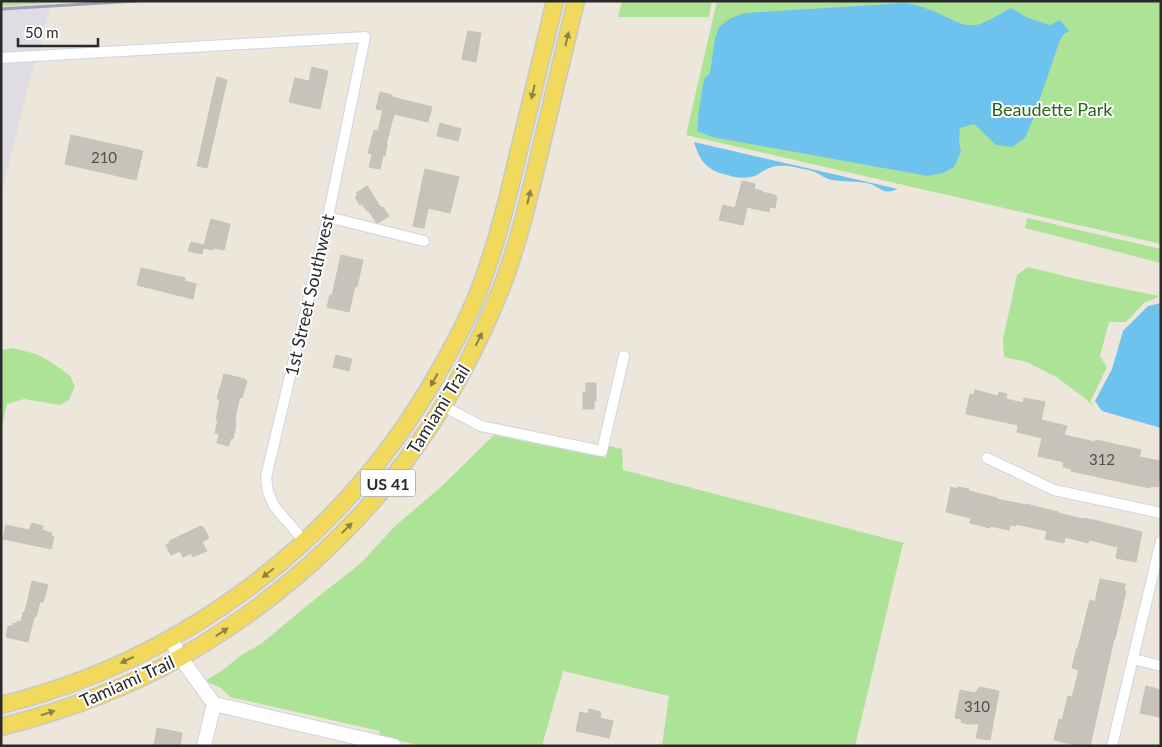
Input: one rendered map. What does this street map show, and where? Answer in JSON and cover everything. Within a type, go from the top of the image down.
[{"type":"main road","name":"Tamiami Trail","points":[[1,705],[91,676],[171,639],[219,610],[273,570],[327,521],[379,461],[425,396],[466,320],[481,286],[503,214],[554,6]]},
{"type":"main road","name":"Tamiami Trail","points":[[1,726],[23,721],[105,693],[180,658],[222,632],[292,580],[360,515],[391,480],[443,406],[466,366],[502,287],[517,244],[575,6]]},
{"type":"street","name":"1st Street Southwest","points":[[1,58],[365,37],[328,217],[266,477],[268,492],[274,506],[304,541]]},
{"type":"street","points":[[328,217],[424,241]]},
{"type":"street","points":[[443,406],[481,426],[602,451],[624,356]]},
{"type":"street","points":[[987,458],[1054,490],[1161,513]]},
{"type":"street","points":[[1112,746],[1161,541]]},
{"type":"street","points":[[171,639],[180,658],[214,704],[394,746]]},
{"type":"street","points":[[1133,659],[1161,666]]},
{"type":"street","points":[[204,746],[214,704]]},
{"type":"shaded area","points":[[51,3],[39,50],[1,52],[1,6]]},
{"type":"shaded area","points":[[35,62],[1,193],[1,64]]},
{"type":"green space","points":[[1,1],[80,1],[1,6]]},
{"type":"green space","points":[[622,1],[712,1],[709,17],[618,17]]},
{"type":"green space","name":"Beaudette Park","points":[[717,1],[1161,1],[1161,244],[686,135]]},
{"type":"green space","points":[[1027,218],[1161,249],[1161,263],[1025,228]]},
{"type":"green space","points":[[1028,267],[1159,296],[1145,302],[1126,322],[1109,322],[1100,356],[1107,367],[1091,400],[1094,408],[1087,400],[1058,378],[1027,362],[1004,357],[1003,339],[1017,275]]},
{"type":"green space","points":[[12,348],[36,354],[51,362],[70,376],[75,386],[69,400],[60,405],[24,399],[7,404],[1,429],[1,350]]},
{"type":"green space","points":[[494,435],[606,458],[609,446],[622,449],[623,470],[904,543],[855,746],[662,746],[669,696],[563,671],[542,746],[422,746],[379,736],[380,731],[230,697],[221,688],[205,681],[223,670],[240,656],[261,644],[361,563],[395,526],[441,487]]},
{"type":"water","points":[[906,3],[928,9],[968,25],[980,24],[1011,8],[1028,18],[1050,25],[1060,20],[1069,31],[1060,40],[1025,138],[1012,147],[996,145],[974,124],[960,128],[959,141],[961,152],[954,167],[943,173],[928,176],[712,137],[697,131],[704,79],[710,73],[715,39],[719,27],[731,18],[745,13]]},
{"type":"water","points":[[694,142],[898,189],[884,191],[872,184],[832,180],[812,171],[789,166],[772,167],[750,177],[731,176],[720,173],[705,164]]},
{"type":"water","points":[[1161,303],[1161,428],[1102,411],[1095,401],[1112,369],[1123,331],[1148,306]]},
{"type":"building","points":[[468,31],[481,33],[476,62],[462,59]]},
{"type":"building","points":[[312,67],[328,71],[320,109],[289,102],[295,78],[309,81]]},
{"type":"building","points":[[217,77],[227,80],[207,168],[197,166]]},
{"type":"building","points":[[380,92],[432,107],[428,122],[394,114],[386,144],[385,156],[383,155],[380,169],[369,167],[372,154],[368,153],[374,130],[378,131],[383,110],[376,109]]},
{"type":"building","points":[[440,123],[461,129],[458,141],[437,136]]},
{"type":"building","points":[[71,135],[143,151],[136,180],[65,164]]},
{"type":"building","points":[[425,169],[459,177],[450,213],[428,208],[424,228],[413,226]]},
{"type":"building","points":[[742,181],[755,184],[754,189],[775,195],[777,197],[775,208],[770,207],[769,212],[747,207],[743,225],[719,220],[723,205],[735,208]]},
{"type":"building","points":[[367,186],[381,208],[383,207],[389,216],[378,223],[362,204],[360,205],[355,197],[358,196],[356,193]]},
{"type":"building","points":[[211,219],[230,224],[224,250],[203,248],[202,254],[188,251],[191,242],[204,245]]},
{"type":"building","points":[[341,255],[363,260],[349,312],[327,307],[330,295],[332,296]]},
{"type":"building","points":[[141,268],[185,278],[185,281],[196,284],[193,299],[137,285]]},
{"type":"building","points":[[336,355],[352,359],[349,371],[333,367]]},
{"type":"building","points":[[224,374],[247,381],[242,398],[240,397],[235,417],[236,423],[233,439],[231,438],[229,446],[217,443],[219,434],[215,433],[220,399],[217,399]]},
{"type":"building","points":[[586,383],[596,383],[594,409],[583,409],[583,392],[586,392]]},
{"type":"building","points":[[975,390],[998,396],[999,392],[1007,394],[1006,399],[1023,403],[1024,398],[1045,402],[1041,420],[1067,426],[1064,435],[1141,450],[1139,457],[1161,461],[1158,487],[1151,486],[1151,488],[1071,471],[1072,469],[1063,467],[1064,462],[1038,456],[1042,438],[1017,432],[1018,425],[966,414],[970,394],[974,395]]},
{"type":"building","points":[[951,487],[969,489],[969,491],[997,499],[1026,504],[1142,532],[1136,562],[1116,558],[1118,547],[1089,540],[1088,543],[1065,537],[1064,543],[1045,539],[1047,531],[1016,524],[1016,526],[1010,525],[1009,530],[970,523],[971,518],[946,512]]},
{"type":"building","points":[[32,523],[43,526],[42,530],[52,533],[51,536],[54,537],[51,549],[3,539],[6,525],[29,530]]},
{"type":"building","points":[[201,526],[209,538],[202,542],[207,551],[193,557],[191,553],[183,557],[180,551],[171,555],[166,545],[170,543],[169,541]]},
{"type":"building","points":[[1100,579],[1125,584],[1124,591],[1126,591],[1090,746],[1080,746],[1054,740],[1059,719],[1062,720],[1068,696],[1072,697],[1079,670],[1072,668],[1090,600],[1095,602]]},
{"type":"building","points":[[32,581],[48,585],[43,602],[40,602],[36,617],[34,617],[28,642],[6,637],[8,626],[13,626],[13,623],[17,624],[17,621],[21,622]]},
{"type":"building","points":[[1146,686],[1161,690],[1159,717],[1140,713]]},
{"type":"building","points":[[980,687],[999,691],[990,740],[976,738],[979,724],[967,724],[961,722],[962,719],[955,718],[960,690],[975,693]]},
{"type":"building","points":[[589,709],[601,712],[600,718],[613,721],[609,738],[576,731],[580,712],[588,714]]},
{"type":"building","points":[[157,728],[182,733],[180,746],[154,746]]},
{"type":"railway","points":[[1,9],[136,1]]}]
